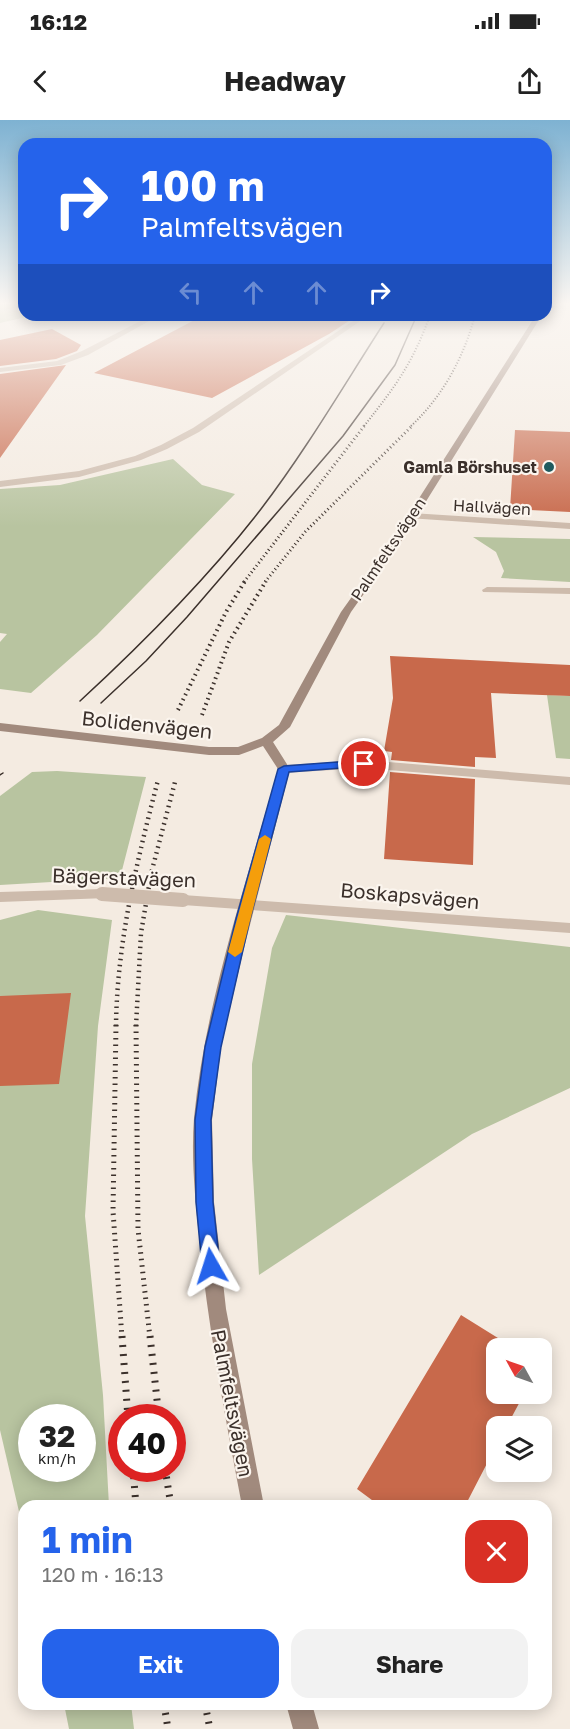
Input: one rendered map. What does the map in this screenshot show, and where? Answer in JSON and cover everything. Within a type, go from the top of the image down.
[{"type":"main road","name":"Palmfeltsvägen","points":[[284,727],[346,612],[411,516],[499,377]]},
{"type":"main road","name":"Bolidenvägen","points":[[0,727],[209,751],[239,751],[266,741],[284,727]]},
{"type":"main road","points":[[266,741],[284,769]]},
{"type":"main road","name":"Palmfeltsvägen","points":[[252,1500],[216,1309],[205,1202],[203,1120],[213,1047],[247,903],[284,769]]},
{"type":"main road","points":[[301,1710],[306,1729]]},
{"type":"street","points":[[0,484],[79,474],[129,461],[164,447],[196,430],[274,377]]},
{"type":"street","name":"Hallvägen","points":[[411,516],[570,526]]},
{"type":"street","points":[[487,590],[570,591]]},
{"type":"street","points":[[284,769],[364,764],[570,780]]},
{"type":"street","name":"Bägerstavägen","points":[[0,897],[102,894],[247,903]]},
{"type":"street","name":"Boskapsvägen","points":[[247,903],[570,928]]},
{"type":"green space","points":[[173,459],[202,485],[235,494],[97,635],[31,693],[0,689],[0,642],[7,634],[0,633],[0,489],[60,485]]},
{"type":"green space","points":[[473,537],[570,539],[570,582],[501,578],[504,571],[496,552]]},
{"type":"green space","points":[[547,695],[570,696],[570,759],[556,758]]},
{"type":"green space","points":[[57,771],[146,777],[120,878],[0,885],[0,796],[32,772]]},
{"type":"green space","points":[[38,910],[112,920],[98,1026],[85,1216],[103,1395],[109,1500],[18,1500],[18,1507],[0,1430],[0,920]]},
{"type":"green space","points":[[286,915],[570,947],[570,1088],[472,1134],[259,1275],[252,1159],[252,1064],[272,948]]},
{"type":"green space","points":[[65,1710],[132,1710],[134,1729],[69,1729]]},
{"type":"building","points":[[0,377],[57,377],[0,458]]},
{"type":"building","points":[[113,377],[250,377],[212,398]]},
{"type":"building","name":"Gamla Börshuset","points":[[515,430],[570,432],[570,512],[510,509]]},
{"type":"building","points":[[390,656],[570,665],[570,696],[491,693],[496,758],[475,757],[475,767],[391,760],[392,752],[384,751],[393,698]]},
{"type":"building","points":[[390,772],[475,779],[473,865],[384,859]]},
{"type":"building","points":[[71,993],[59,1084],[0,1086],[0,996]]},
{"type":"building","points":[[461,1315],[498,1338],[486,1338],[486,1404],[519,1404],[512,1416],[486,1416],[486,1465],[468,1500],[372,1500],[357,1489]]},
{"type":"tram line","points":[[80,701],[175,609],[240,535],[294,464],[349,377]]},
{"type":"tram line","points":[[101,703],[146,661],[187,617],[343,436],[386,377]]},
{"type":"railway","points":[[364,426],[400,377]]},
{"type":"railway","points":[[411,426],[433,402],[450,377]]},
{"type":"railway","points":[[244,582],[365,425]]},
{"type":"railway","points":[[265,582],[305,532],[413,425]]},
{"type":"railway","points":[[178,710],[226,612],[245,581]]},
{"type":"railway","points":[[202,715],[229,642],[266,581]]},
{"type":"railway","points":[[116,1026],[124,933],[158,780]]},
{"type":"railway","points":[[136,1026],[141,933],[151,874],[175,782]]},
{"type":"railway","points":[[116,1025],[113,1211],[122,1338]]},
{"type":"railway","points":[[136,1026],[138,1229],[150,1338]]},
{"type":"railway","points":[[122,1336],[127,1404]]},
{"type":"railway","points":[[150,1336],[157,1404]]},
{"type":"railway","points":[[134,1482],[136,1500]]},
{"type":"railway","points":[[167,1482],[170,1500]]},
{"type":"railway","points":[[165,1710],[168,1729]]},
{"type":"railway","points":[[206,1710],[210,1729]]},
{"type":"slow traffic","points":[[235,952],[265,839]]},
{"type":"place","name":"Gamla Börshuset","points":[[549,467]]},
{"type":"route","points":[[211,1266],[205,1202],[203,1120],[213,1047],[243,919],[284,769],[364,764]]}]
